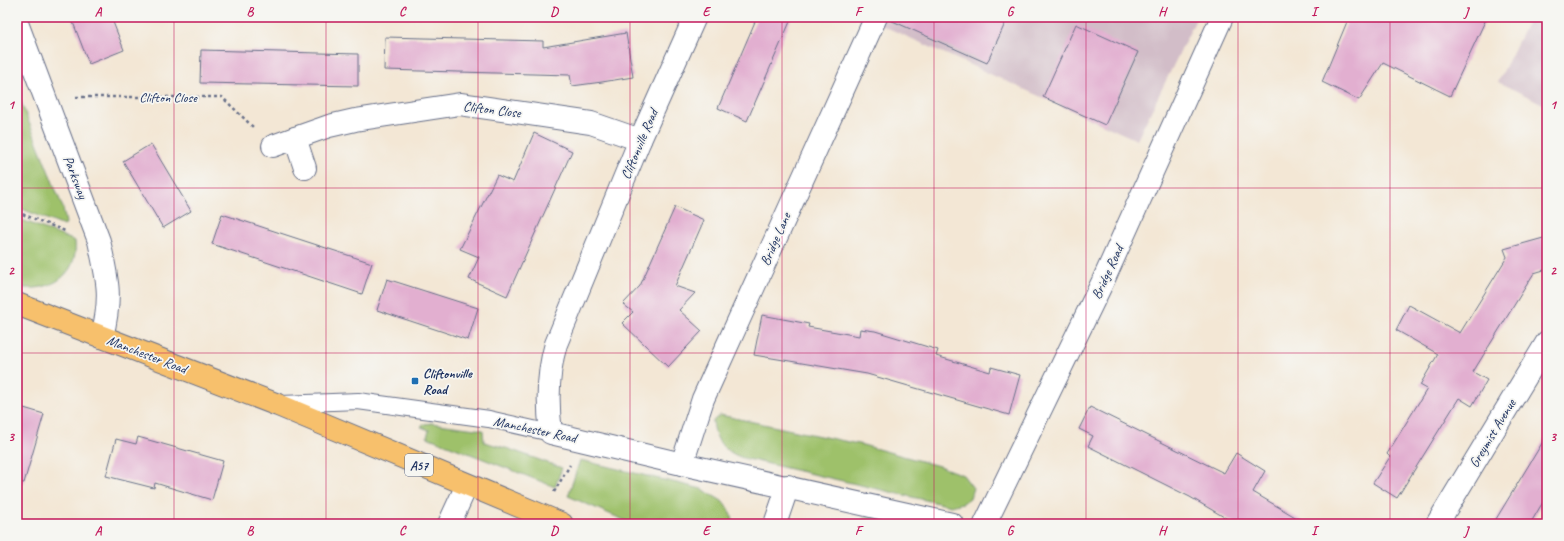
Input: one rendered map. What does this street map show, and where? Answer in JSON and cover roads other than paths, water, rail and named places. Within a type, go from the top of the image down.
[{"type":"main road","name":"Manchester Road","points":[[17,304],[278,405],[562,524]]},
{"type":"street","name":"Cliftonville Road","points":[[551,433],[548,413],[548,379],[556,344],[640,140],[695,17]]},
{"type":"street","name":"Bridge Lane","points":[[682,464],[702,399],[876,17]]},
{"type":"street","name":"Bridge Road","points":[[985,524],[1103,281],[1222,17]]},
{"type":"street","name":"Parksway","points":[[17,23],[91,218],[108,279],[109,307],[102,337]]},
{"type":"street","name":"Clifton Close","points":[[273,146],[328,126],[354,120],[460,104],[591,123],[640,140]]},
{"type":"street","points":[[295,138],[305,168]]},
{"type":"street","name":"Greymist Avenue","points":[[1437,524],[1547,342]]},
{"type":"street","name":"Manchester Road","points":[[551,433],[682,464],[788,486],[952,524]]},
{"type":"street","points":[[449,524],[467,485]]},
{"type":"street","points":[[775,524],[788,486]]},
{"type":"lane","name":"Manchester Road","points":[[278,405],[358,401],[490,419],[551,433]]},
{"type":"place","name":"Cliftonville Road","points":[[415,381]]}]
